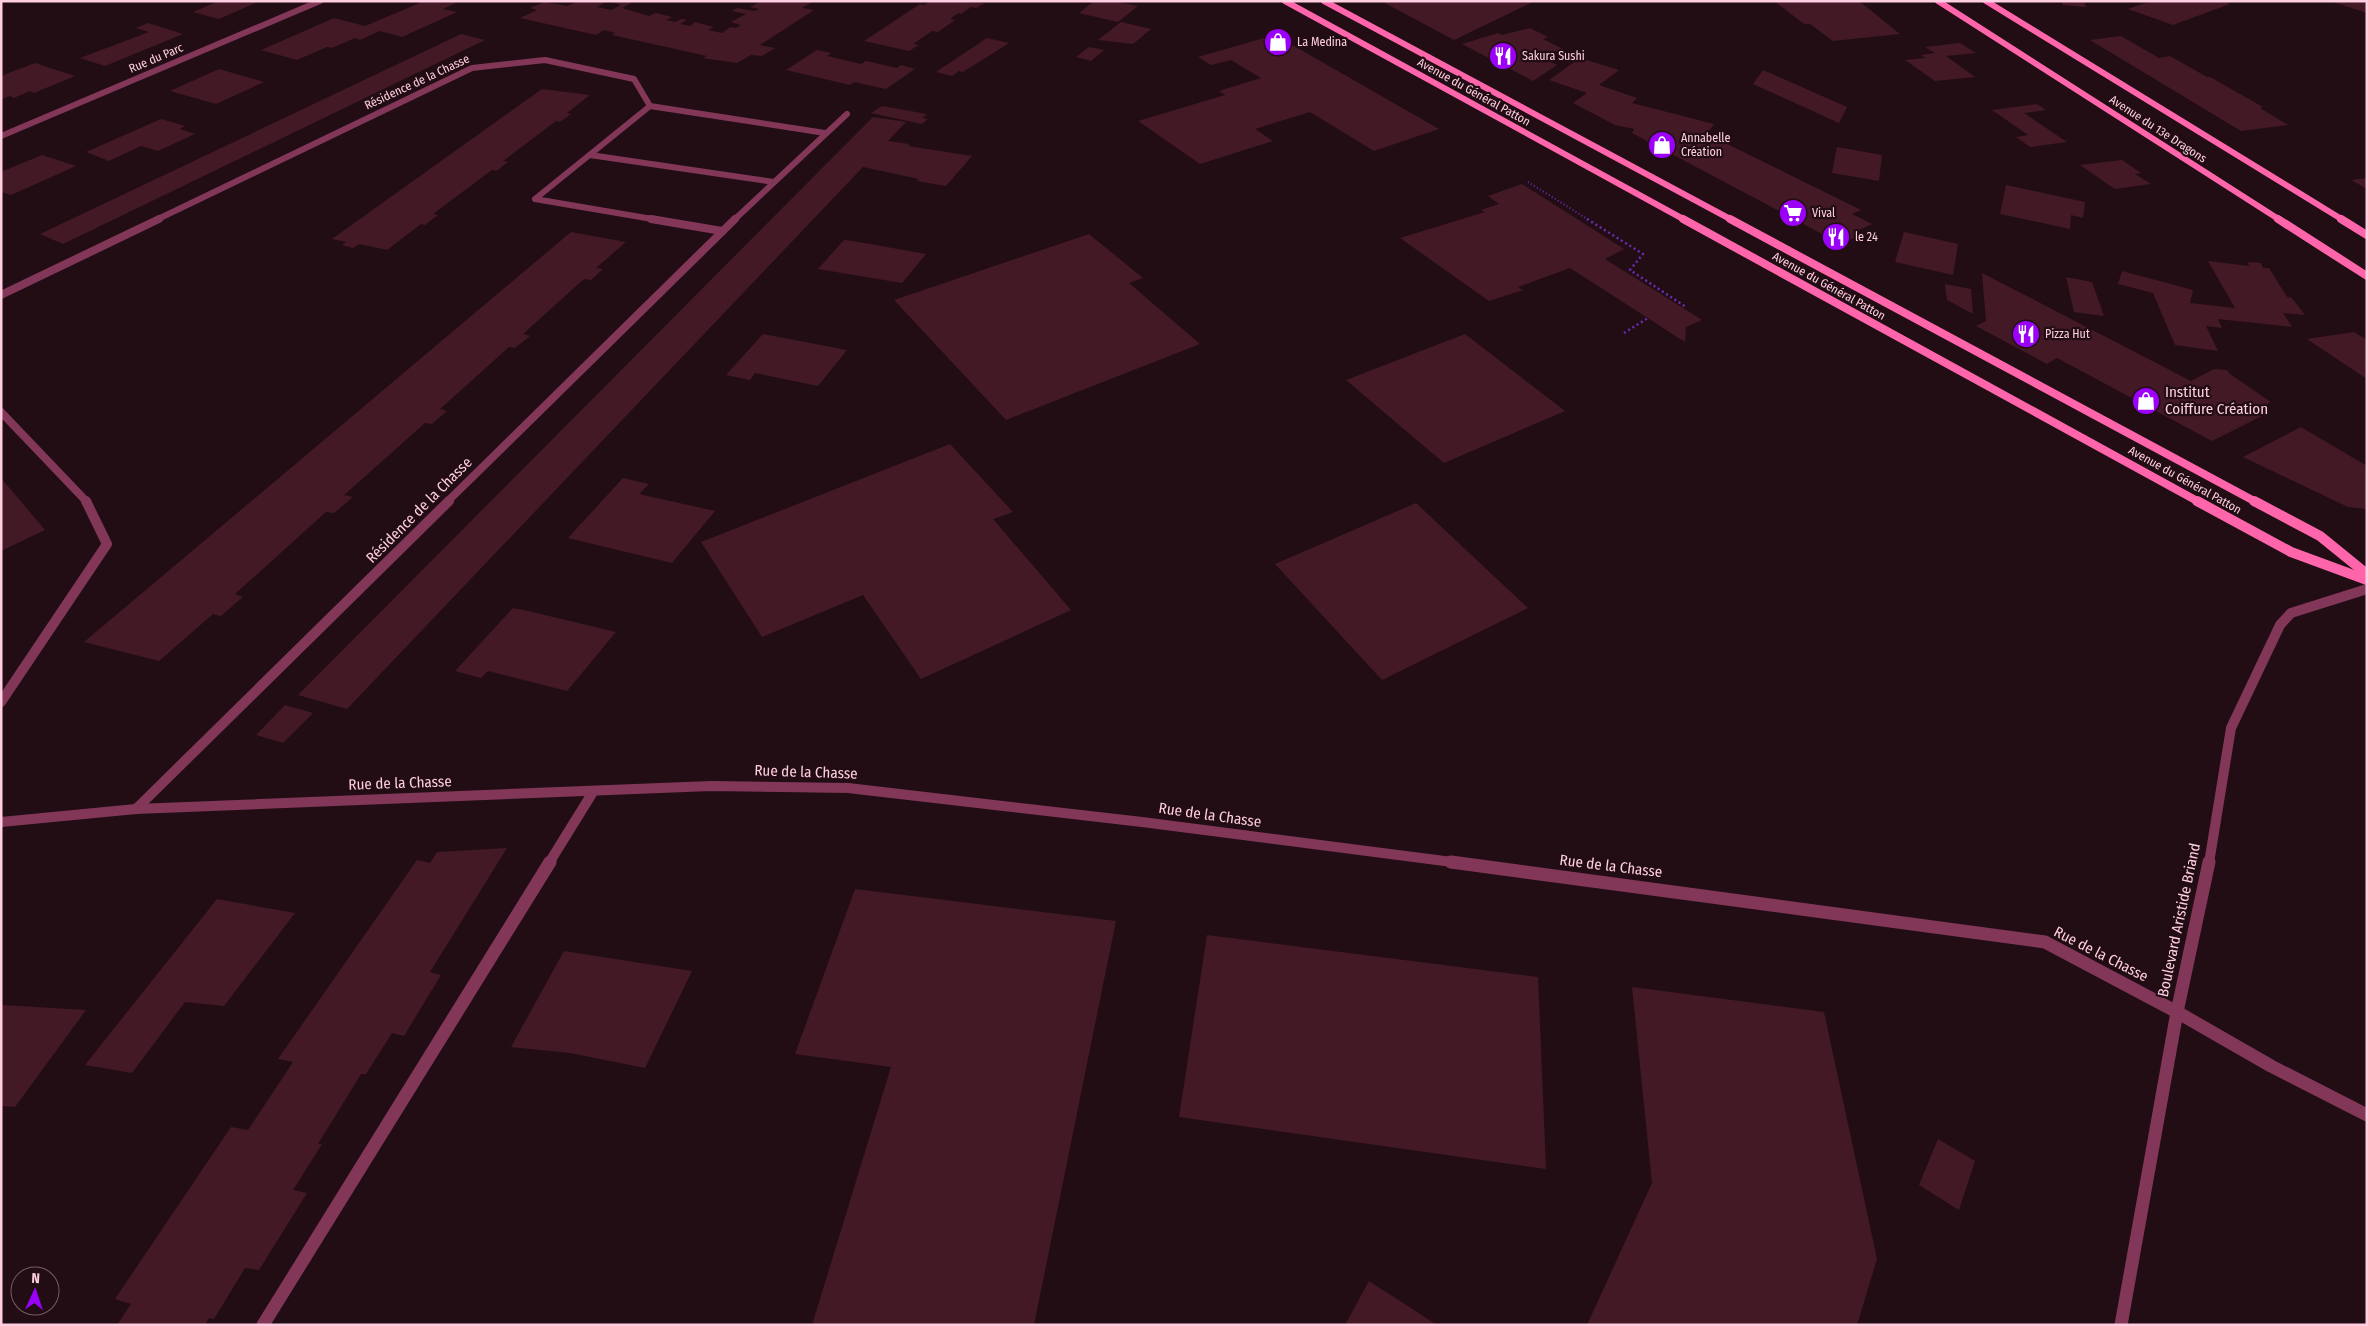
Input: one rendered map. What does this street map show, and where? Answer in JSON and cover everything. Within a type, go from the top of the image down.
[{"type":"main road","name":"Avenue du Général Patton","points":[[1285,1],[2292,552],[2367,580]]},
{"type":"main road","name":"Avenue du Général Patton","points":[[1324,1],[2320,536],[2367,574]]},
{"type":"main road","name":"Avenue du 13e Dragons","points":[[1938,1],[2367,276]]},
{"type":"main road","name":"Avenue du 13e Dragons","points":[[1986,1],[2367,235]]},
{"type":"street","name":"Rue du Parc","points":[[1,136],[320,1]]},
{"type":"street","name":"Résidence de la Chasse","points":[[1,295],[472,68],[545,60],[634,79],[650,106]]},
{"type":"street","points":[[722,231],[535,199],[650,106],[825,133]]},
{"type":"street","name":"Résidence de la Chasse","points":[[136,809],[722,231],[847,114]]},
{"type":"street","points":[[590,154],[774,182]]},
{"type":"street","points":[[1,412],[89,504],[107,544],[1,702]]},
{"type":"street","name":"Boulevard Aristide Briand","points":[[2121,1325],[2177,1012],[2203,897],[2231,728],[2280,625],[2291,613],[2367,589]]},
{"type":"street","name":"Rue de la Chasse","points":[[1,822],[136,809],[711,786],[848,788],[1142,822],[1727,897],[2045,942],[2177,1012],[2271,1066],[2367,1115]]},
{"type":"street","points":[[263,1325],[593,792]]},
{"type":"path","points":[[1526,180],[1643,254],[1630,270],[1686,307],[1683,308]]},
{"type":"path","points":[[1624,332],[1648,318]]},
{"type":"building","points":[[219,1],[260,1],[219,19],[193,12]]},
{"type":"building","points":[[417,1],[460,1],[443,9],[457,12],[402,37],[380,31],[360,40],[355,38],[332,48],[327,47],[297,60],[261,50],[334,18],[365,26],[420,3]]},
{"type":"building","points":[[578,1],[608,1],[597,7],[611,10],[621,5],[609,1],[635,1],[622,8],[649,16],[656,13],[672,17],[666,20],[675,22],[682,19],[687,20],[680,24],[690,26],[695,22],[714,27],[708,30],[722,33],[730,27],[736,28],[741,25],[731,22],[746,14],[732,11],[737,8],[754,11],[759,9],[750,7],[761,1],[814,1],[802,8],[814,10],[760,45],[775,48],[762,56],[751,55],[737,63],[702,58],[707,56],[612,35],[615,33],[604,30],[596,35],[520,18],[537,10],[530,8],[544,2],[567,6]]},
{"type":"building","points":[[930,1],[985,3],[976,8],[971,7],[961,14],[958,13],[950,19],[955,20],[938,32],[932,31],[913,44],[919,45],[909,51],[864,41],[920,4],[924,5]]},
{"type":"building","points":[[1094,1],[1113,1],[1138,6],[1118,22],[1079,13]]},
{"type":"building","points":[[1381,1],[1535,1],[1454,40]]},
{"type":"building","points":[[1774,1],[1859,1],[1900,34],[1833,41],[1810,24],[1804,24]]},
{"type":"building","points":[[2061,1],[2084,1],[2086,7],[2063,5]]},
{"type":"building","points":[[2151,1],[2224,1],[2230,4],[2173,25],[2128,9]]},
{"type":"building","points":[[2367,1],[2367,13],[2333,2]]},
{"type":"building","points":[[1121,22],[1151,29],[1133,44],[1098,40]]},
{"type":"building","points":[[148,23],[183,34],[105,66],[80,58],[149,32],[136,28]]},
{"type":"building","points":[[1530,28],[1548,37],[1543,39],[1563,49],[1553,52],[1557,55],[1545,59],[1557,65],[1533,81],[1462,44],[1498,33],[1502,35]]},
{"type":"building","points":[[461,34],[485,40],[63,244],[40,234]]},
{"type":"building","points":[[1275,35],[1439,129],[1374,151],[1310,112],[1255,129],[1273,141],[1200,164],[1138,121],[1225,95],[1219,91],[1261,78],[1231,60],[1211,65],[1198,57]]},
{"type":"building","points":[[2121,36],[2159,58],[2170,56],[2210,77],[2263,107],[2260,108],[2288,125],[2241,131],[2090,40]]},
{"type":"building","points":[[987,38],[1009,43],[963,72],[959,71],[952,76],[936,72]]},
{"type":"building","points":[[1960,43],[1976,53],[1946,56],[1975,77],[1935,81],[1905,60],[1925,58],[1921,55],[1935,53],[1925,47]]},
{"type":"building","points":[[1089,47],[1104,50],[1091,61],[1076,57]]},
{"type":"building","points":[[817,50],[831,53],[827,56],[861,64],[866,61],[897,68],[901,65],[915,69],[886,89],[854,82],[850,85],[786,70]]},
{"type":"building","points":[[1580,58],[1619,70],[1599,85],[1637,98],[1632,103],[1714,124],[1707,134],[1861,210],[1852,214],[1872,224],[1857,231],[1863,234],[1841,244],[1632,133],[1634,129],[1615,125],[1573,103],[1587,93],[1549,80]]},
{"type":"building","points":[[35,63],[75,76],[34,93],[30,91],[14,98],[10,96],[1,99],[1,76]]},
{"type":"building","points":[[219,69],[264,82],[216,104],[170,91]]},
{"type":"building","points":[[1763,70],[1847,107],[1839,123],[1753,84]]},
{"type":"building","points":[[542,89],[590,95],[567,113],[571,114],[560,122],[556,121],[503,161],[508,162],[496,171],[492,170],[433,214],[438,215],[425,225],[421,224],[387,250],[359,244],[353,248],[342,245],[346,242],[332,239]]},
{"type":"building","points":[[2037,104],[2046,110],[2024,113],[2067,142],[2030,147],[2016,137],[2028,135],[1992,110]]},
{"type":"building","points":[[882,106],[927,114],[922,118],[928,119],[922,124],[871,113]]},
{"type":"building","points":[[873,117],[906,122],[888,141],[972,156],[946,186],[917,181],[919,179],[863,167],[347,709],[298,695]]},
{"type":"building","points":[[161,119],[185,126],[180,129],[195,134],[158,151],[141,146],[109,161],[86,152]]},
{"type":"building","points":[[1837,147],[1882,155],[1879,181],[1832,173]]},
{"type":"building","points":[[42,155],[76,166],[11,195],[1,192],[1,172]]},
{"type":"building","points":[[2122,160],[2141,173],[2135,174],[2151,184],[2115,189],[2080,165]]},
{"type":"building","points":[[2367,178],[2367,189],[2351,180]]},
{"type":"building","points":[[1522,184],[1624,249],[1605,259],[1702,320],[1686,327],[1685,342],[1570,268],[1518,287],[1523,290],[1489,301],[1400,238],[1485,212],[1481,210],[1499,204],[1488,196]]},
{"type":"building","points":[[2006,185],[2085,202],[2083,218],[2071,215],[2070,229],[2000,214]]},
{"type":"building","points":[[571,232],[626,242],[596,268],[603,269],[591,280],[584,279],[523,334],[530,336],[515,348],[509,347],[440,409],[447,411],[432,424],[425,423],[344,495],[353,497],[334,513],[326,512],[235,594],[243,597],[221,616],[213,614],[159,661],[84,642]]},
{"type":"building","points":[[1904,232],[1958,244],[1953,275],[1895,262]]},
{"type":"building","points":[[1089,234],[1143,278],[1129,283],[1200,344],[1006,420],[894,300]]},
{"type":"building","points":[[844,240],[926,254],[902,283],[818,269]]},
{"type":"building","points":[[2208,261],[2249,266],[2248,262],[2261,263],[2263,268],[2269,268],[2287,297],[2292,298],[2305,315],[2283,313],[2292,327],[2218,319],[2222,328],[2206,326],[2218,351],[2175,345],[2153,293],[2118,284],[2122,271],[2193,290],[2190,303],[2235,308]]},
{"type":"building","points":[[1982,273],[2191,381],[2214,369],[2227,370],[2271,402],[2254,412],[2262,416],[2212,441],[2057,358],[2047,364],[1976,326],[1986,321]]},
{"type":"building","points":[[2066,277],[2092,282],[2104,316],[2074,312]]},
{"type":"building","points":[[1945,284],[1971,289],[1973,314],[1947,300]]},
{"type":"building","points":[[2354,332],[2367,340],[2367,379],[2307,339]]},
{"type":"building","points":[[763,334],[847,350],[818,386],[755,373],[750,380],[726,375]]},
{"type":"building","points":[[1465,334],[1565,411],[1444,463],[1346,380]]},
{"type":"building","points":[[2301,427],[2367,466],[2367,509],[2348,507],[2243,457]]},
{"type":"building","points":[[950,444],[1013,512],[993,519],[1071,610],[921,679],[863,595],[762,637],[701,542]]},
{"type":"building","points":[[1,478],[45,530],[1,551]]},
{"type":"building","points":[[623,478],[649,484],[639,494],[715,511],[672,563],[568,538]]},
{"type":"building","points":[[1416,503],[1528,608],[1382,680],[1275,564]]},
{"type":"building","points":[[513,608],[616,632],[567,691],[488,671],[481,678],[455,671]]},
{"type":"building","points":[[285,705],[313,713],[283,743],[256,735]]},
{"type":"building","points":[[507,848],[430,972],[441,975],[404,1036],[392,1033],[366,1074],[361,1074],[318,1144],[322,1144],[293,1190],[307,1193],[259,1270],[245,1268],[214,1319],[209,1318],[205,1325],[117,1325],[131,1304],[115,1299],[231,1127],[248,1130],[293,1062],[278,1059],[417,860],[430,863],[437,852]]},
{"type":"building","points":[[855,889],[1116,921],[1034,1325],[812,1325],[891,1067],[795,1054]]},
{"type":"building","points":[[217,899],[295,913],[224,1006],[185,1002],[132,1073],[85,1065]]},
{"type":"building","points":[[1207,935],[1538,977],[1546,1169],[1179,1117]]},
{"type":"building","points":[[564,951],[692,971],[645,1068],[570,1053],[511,1047]]},
{"type":"building","points":[[1632,987],[1824,1012],[1877,1259],[1857,1325],[1587,1325],[1652,1183]]},
{"type":"building","points":[[1,1005],[86,1010],[15,1107],[1,1106]]},
{"type":"building","points":[[1938,1139],[1975,1161],[1959,1210],[1919,1185]]},
{"type":"building","points":[[1369,1281],[1437,1325],[1345,1325]]},
{"type":"place","name":"La Medina","points":[[1278,42]]},
{"type":"place","name":"Sakura Sushi","points":[[1503,56]]},
{"type":"place","name":"Annabelle Création","points":[[1662,145]]},
{"type":"place","name":"Vival","points":[[1793,213]]},
{"type":"place","name":"le 24","points":[[1836,237]]},
{"type":"place","name":"Pizza Hut","points":[[2026,334]]},
{"type":"place","name":"Institut Coiffure Création","points":[[2146,401]]}]
